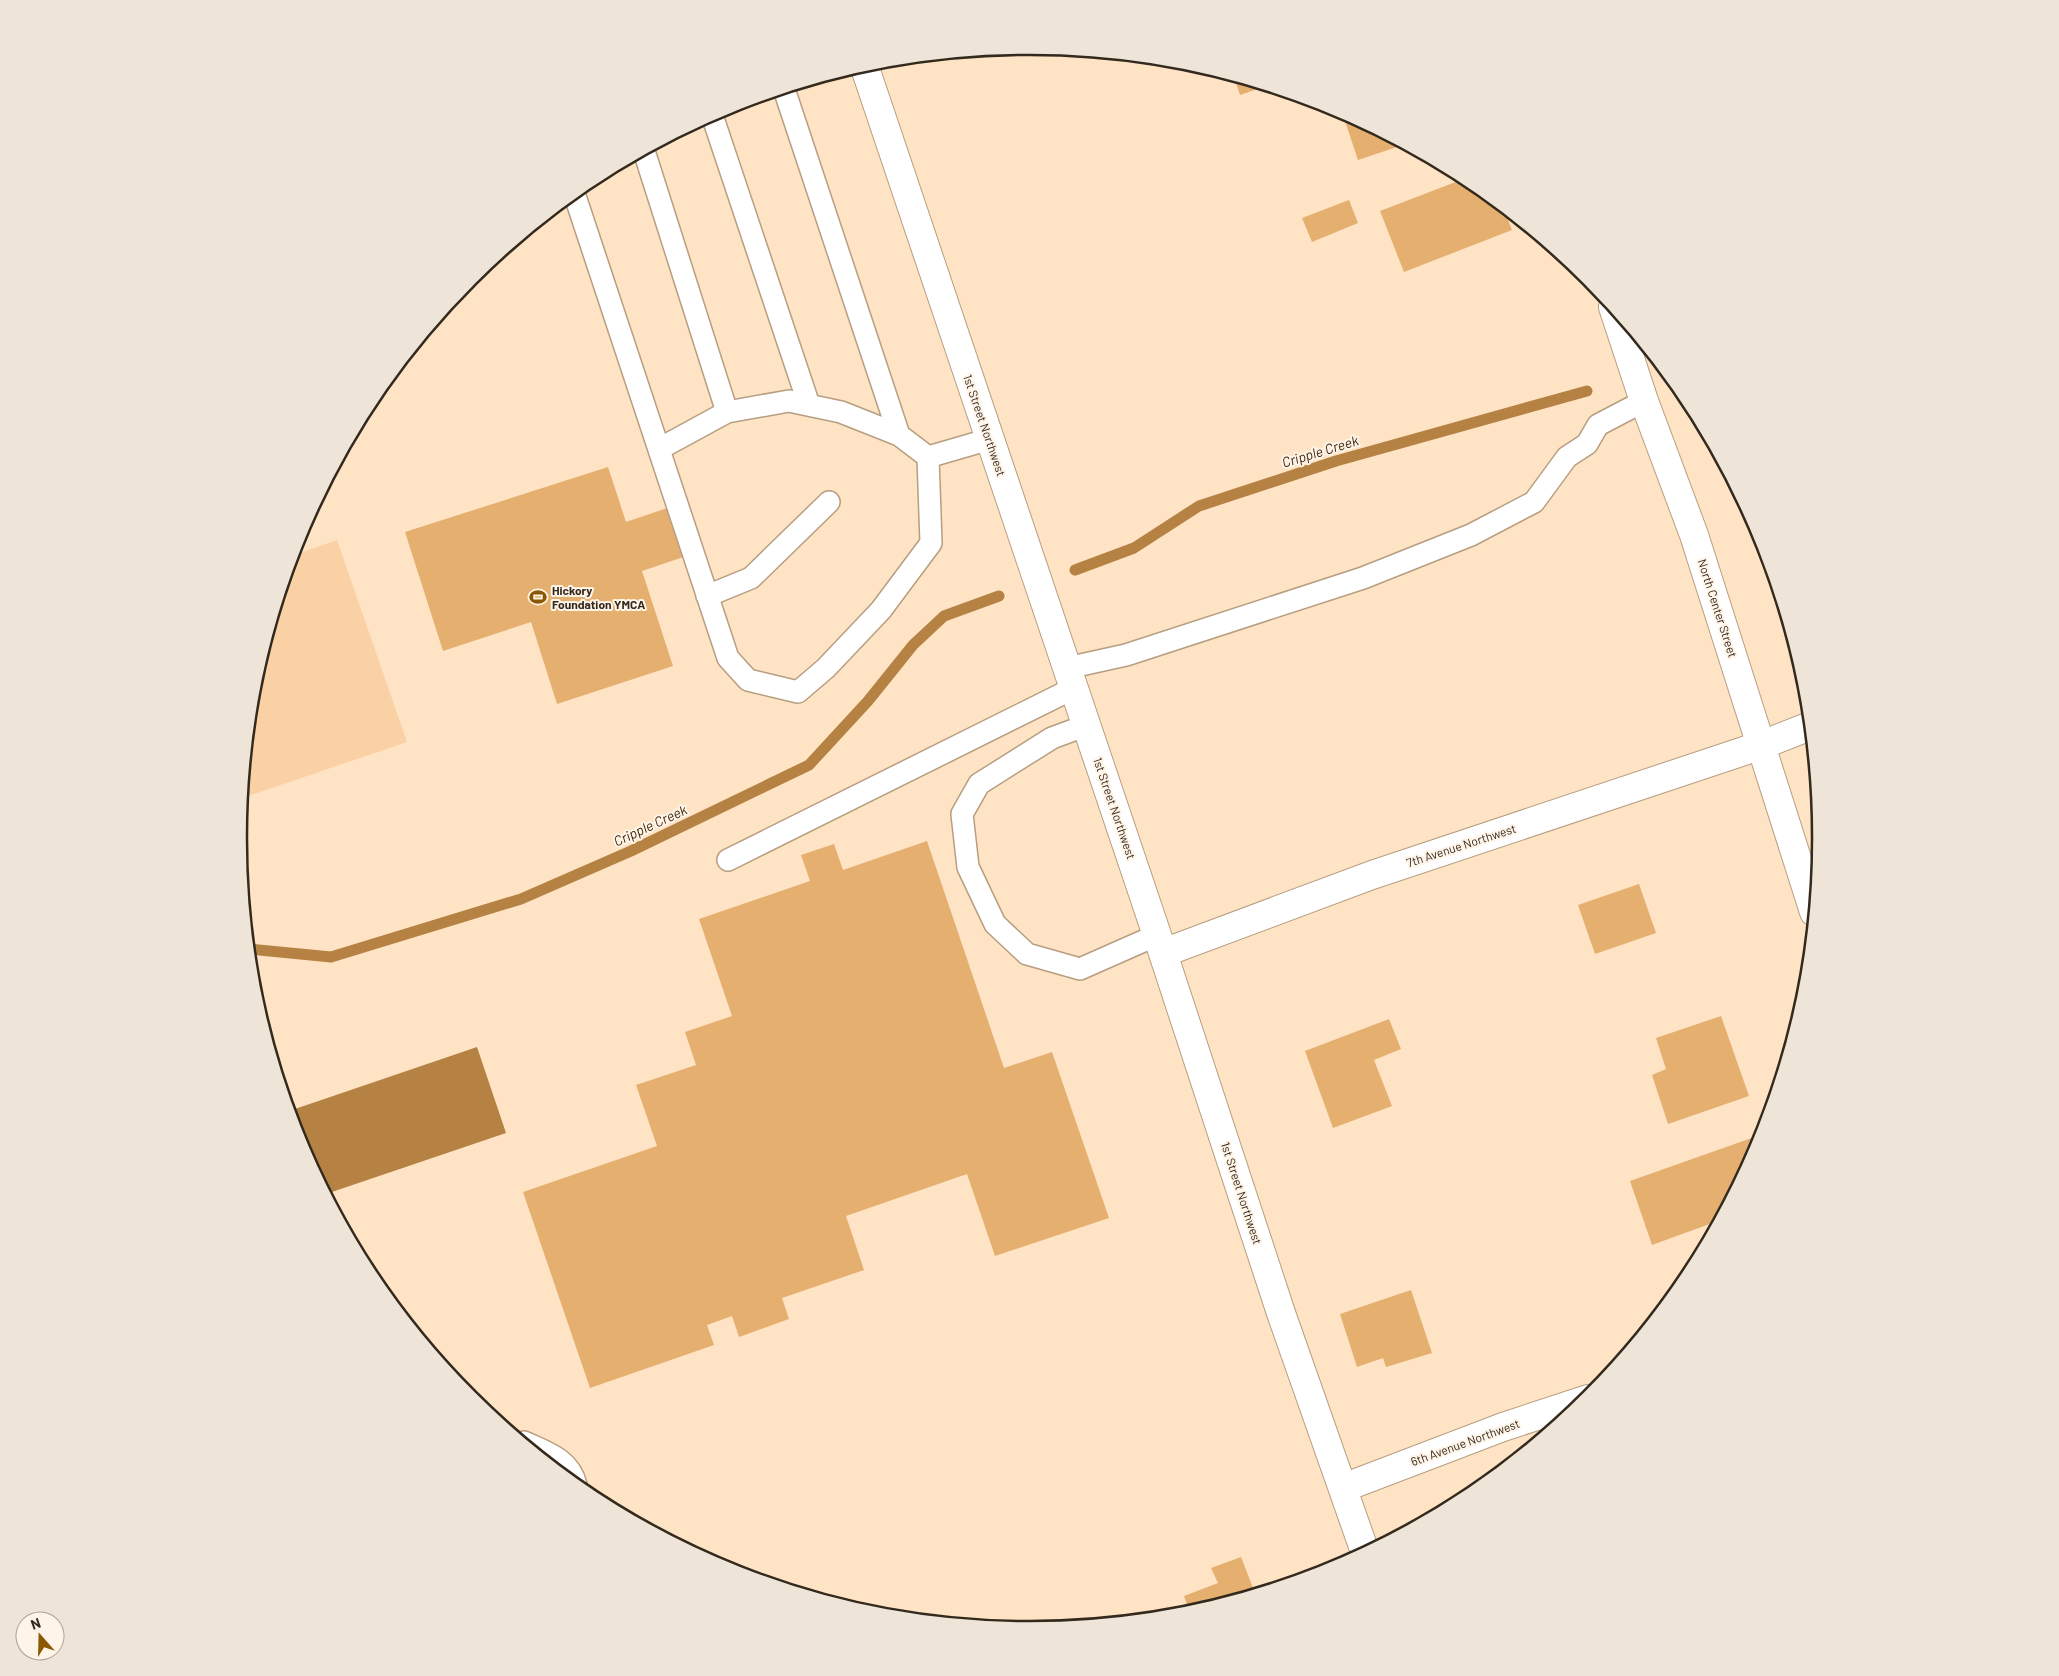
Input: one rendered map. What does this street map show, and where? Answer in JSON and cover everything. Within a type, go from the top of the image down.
[{"type":"street","name":"1st Street Northwest","points":[[867,73],[1160,944],[1281,1313],[1363,1546]]},
{"type":"street","name":"North Center Street","points":[[1618,322],[1644,401],[1694,535],[1810,899]]},
{"type":"street","name":"7th Avenue Northwest","points":[[1160,944],[1762,745],[1805,728]]},
{"type":"street","name":"6th Avenue Northwest","points":[[1343,1488],[1503,1427],[1569,1405]]},
{"type":"lane","points":[[786,95],[899,435]]},
{"type":"lane","points":[[715,122],[809,405]]},
{"type":"lane","points":[[646,156],[727,412]]},
{"type":"lane","points":[[576,200],[728,658],[748,680],[798,692],[826,668],[881,610],[931,543],[928,458],[899,435],[841,412],[789,401],[727,412],[660,449]]},
{"type":"lane","points":[[728,860],[1070,678],[1126,655],[1364,578],[1471,535],[1534,502],[1567,457],[1586,444],[1598,425],[1644,401]]},
{"type":"lane","points":[[928,458],[990,439]]},
{"type":"lane","points":[[707,596],[751,578],[829,502]]},
{"type":"lane","points":[[1086,725],[1052,738],[979,784],[962,814],[968,867],[994,924],[1027,954],[1080,969],[1160,944]]},
{"type":"lane","points":[[542,1450],[557,1457],[572,1473]]},
{"type":"shaded area","points":[[337,540],[407,742],[248,796],[253,736],[262,685],[273,635],[300,553]]},
{"type":"shaded area","points":[[477,1047],[506,1133],[331,1192],[306,1138],[295,1109]]},
{"type":"building","points":[[1236,83],[1256,89],[1240,95]]},
{"type":"building","points":[[1345,122],[1397,147],[1358,160]]},
{"type":"building","points":[[1456,182],[1507,218],[1512,230],[1404,272],[1380,211]]},
{"type":"building","points":[[1349,200],[1358,223],[1312,242],[1302,218]]},
{"type":"building","name":"Hickory Foundation YMCA","points":[[608,467],[626,522],[688,501],[704,550],[642,571],[673,666],[557,704],[531,622],[443,651],[405,532]]},
{"type":"building","points":[[927,841],[1004,1068],[1052,1052],[1109,1218],[995,1256],[967,1174],[846,1216],[864,1270],[782,1298],[789,1319],[739,1337],[732,1316],[707,1325],[714,1345],[590,1388],[523,1192],[657,1146],[636,1085],[696,1065],[685,1032],[732,1016],[699,919],[810,881],[801,855],[834,844],[843,870]]},
{"type":"building","points":[[1639,884],[1656,933],[1595,954],[1578,905]]},
{"type":"building","points":[[1721,1016],[1749,1096],[1668,1124],[1652,1075],[1666,1069],[1656,1038]]},
{"type":"building","points":[[1389,1019],[1401,1049],[1374,1060],[1392,1106],[1333,1128],[1305,1051]]},
{"type":"building","points":[[1753,1137],[1711,1223],[1652,1245],[1630,1181]]},
{"type":"building","points":[[1411,1290],[1432,1353],[1386,1367],[1383,1358],[1357,1367],[1340,1314]]},
{"type":"building","points":[[1241,1557],[1253,1588],[1187,1605],[1184,1596],[1218,1583],[1211,1568]]},
{"type":"waterway","name":"Cripple Creek","points":[[1075,570],[1134,548],[1199,506],[1336,461],[1587,391]]},
{"type":"waterway","name":"Cripple Creek","points":[[255,950],[331,957],[521,899],[631,851],[809,765],[868,701],[913,645],[944,616],[999,596]]},
{"type":"place","name":"Hickory Foundation YMCA","points":[[538,597]]}]
